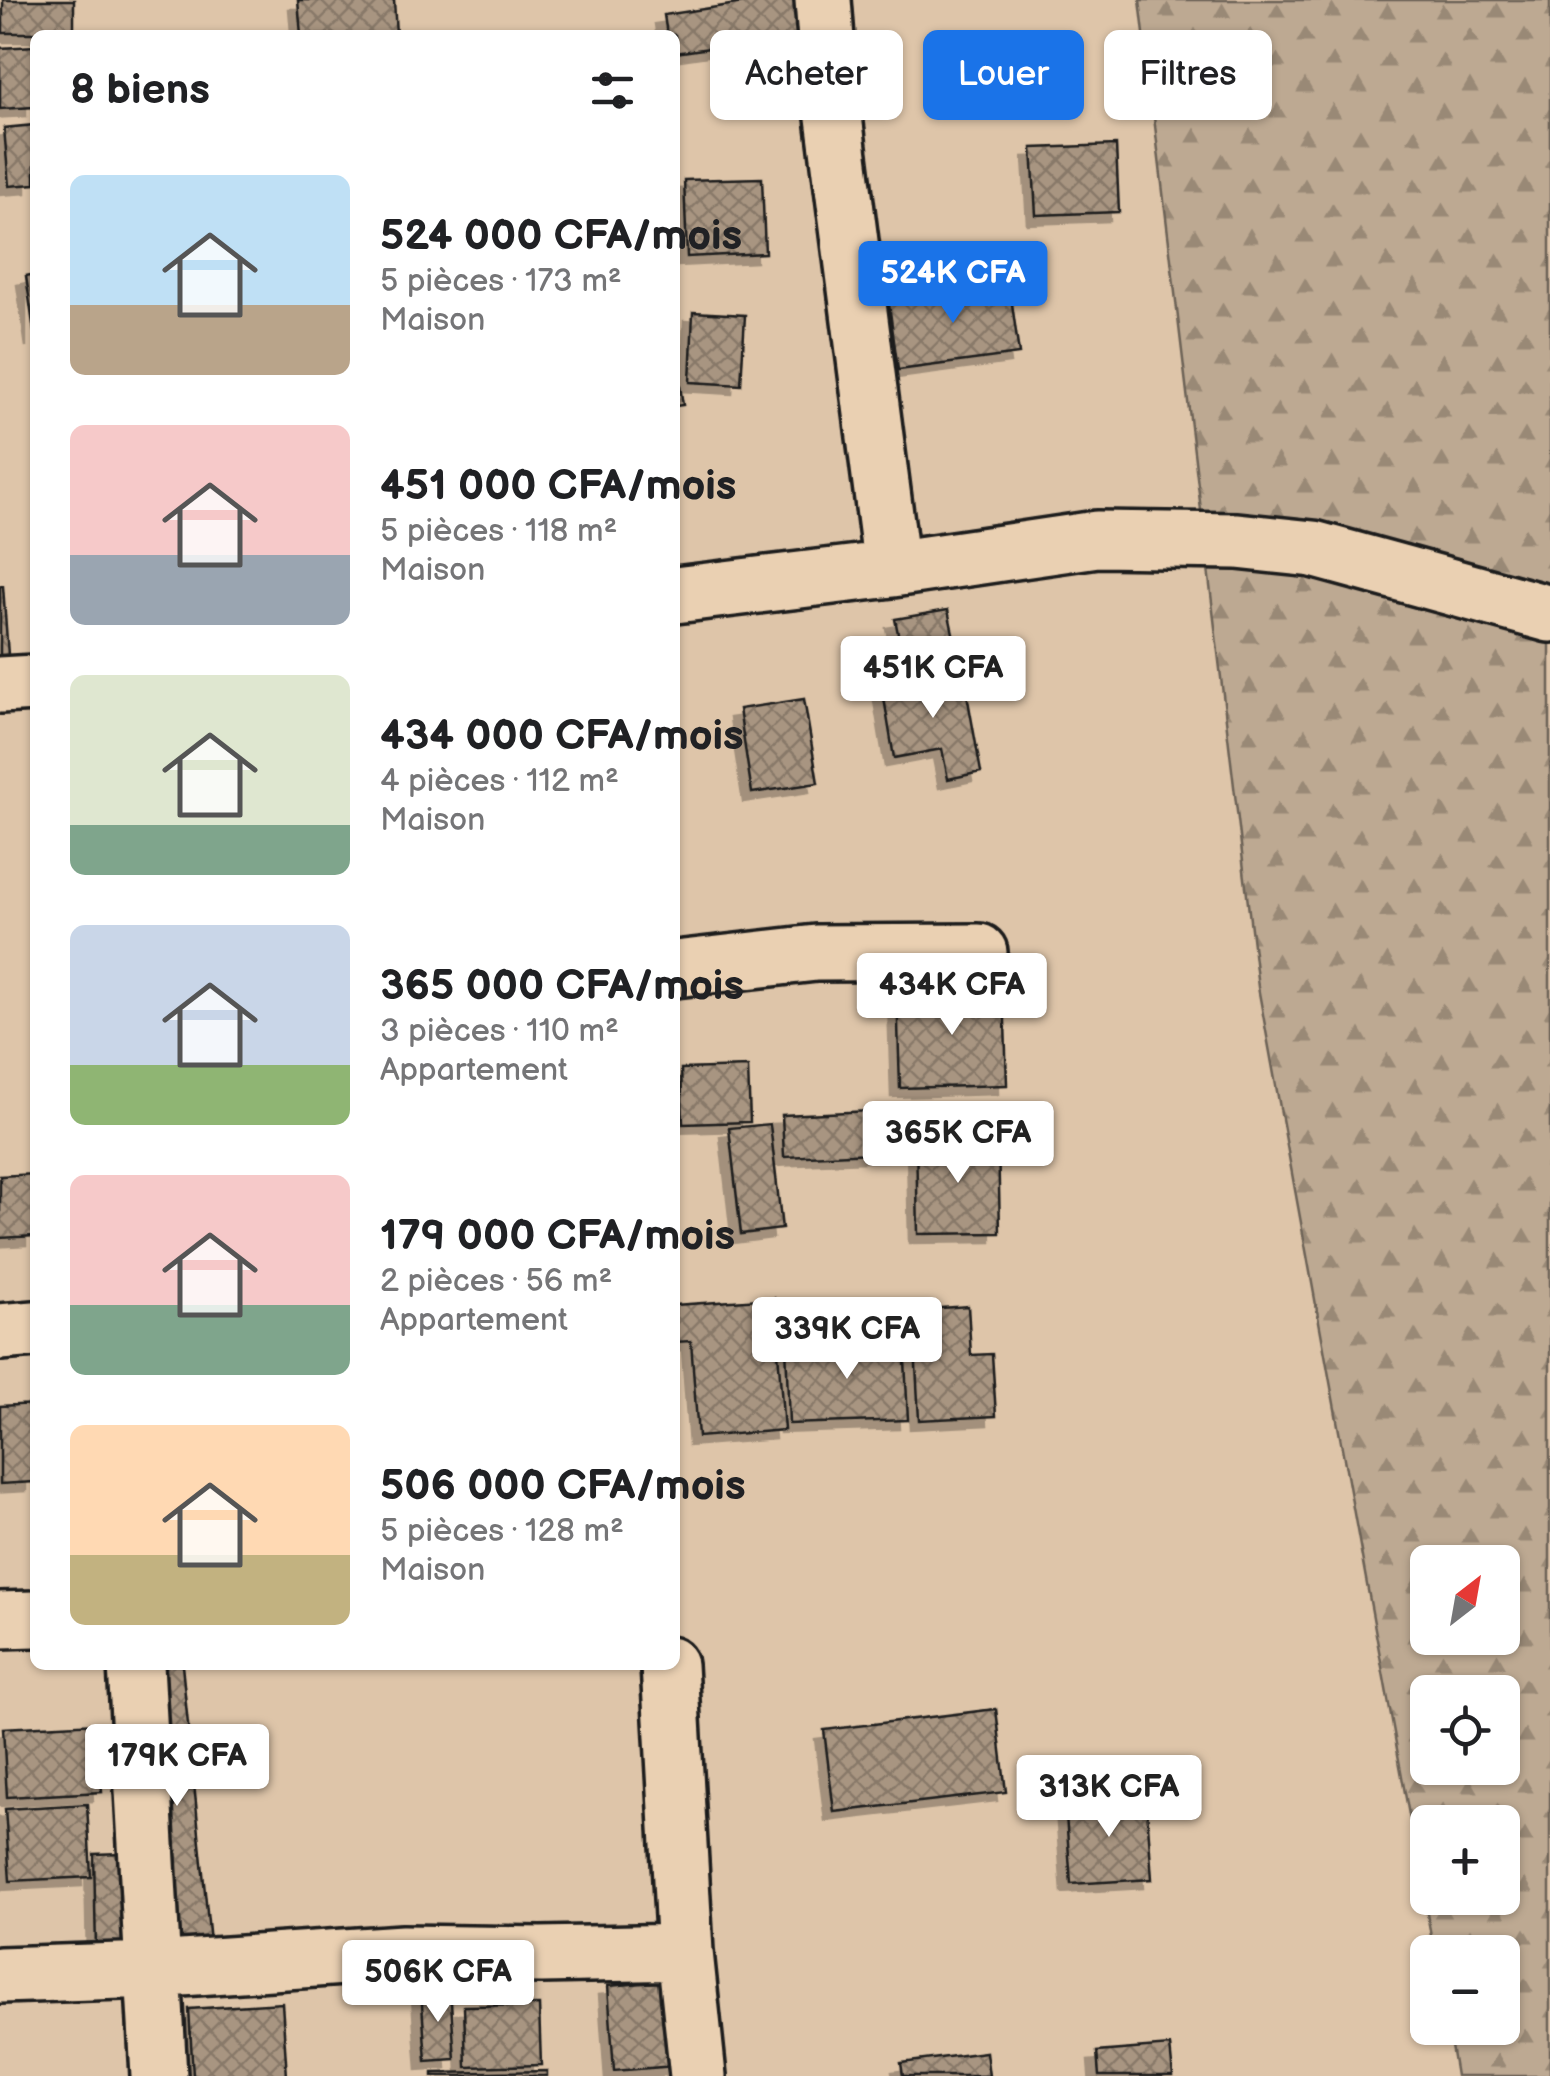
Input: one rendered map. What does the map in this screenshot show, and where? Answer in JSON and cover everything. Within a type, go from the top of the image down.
[{"type":"street","points":[[822,0],[828,78],[892,569]]},
{"type":"street","points":[[680,594],[1098,539],[1237,541],[1313,550],[1550,614]]},
{"type":"street","points":[[0,684],[30,683]]},
{"type":"street","points":[[680,968],[816,954],[979,952]]},
{"type":"street","points":[[0,1332],[30,1329]]},
{"type":"street","points":[[0,1620],[30,1618]]},
{"type":"street","points":[[136,1670],[159,2076]]},
{"type":"street","points":[[669,1670],[685,1952],[698,2076]]},
{"type":"street","points":[[0,1975],[152,1970],[404,1952],[541,1956],[685,1952]]},
{"type":"green space","points":[[1140,0],[1550,0],[1550,2076],[1456,2076],[1451,2045],[1520,2045],[1520,1935],[1431,1935],[1427,1915],[1520,1915],[1520,1805],[1410,1805],[1410,1820],[1258,987],[1154,120],[1272,120],[1272,30],[1144,30]]},
{"type":"building","points":[[3,0],[74,0],[74,30],[3,33]]},
{"type":"building","points":[[298,0],[394,0],[396,30],[301,30]]},
{"type":"building","points":[[763,0],[800,0],[804,30],[710,30],[710,48],[680,52],[680,30],[666,30],[664,15]]},
{"type":"building","points":[[30,46],[30,107],[0,109],[0,48]]},
{"type":"building","points":[[30,125],[30,184],[9,186],[4,128]]},
{"type":"building","points":[[1116,145],[1119,212],[1036,215],[1032,148]]},
{"type":"building","points":[[762,178],[765,253],[687,257],[684,180]]},
{"type":"building","points":[[1009,282],[1019,354],[898,370],[888,297]]},
{"type":"building","points":[[693,312],[745,315],[741,385],[690,382]]},
{"type":"building","points":[[3,586],[8,655],[0,655]]},
{"type":"building","points":[[948,610],[959,661],[906,672],[895,619]]},
{"type":"building","points":[[963,672],[981,772],[948,779],[942,749],[894,758],[882,686]]},
{"type":"building","points":[[804,699],[818,783],[752,793],[739,709]]},
{"type":"building","points":[[1004,989],[1007,1085],[900,1088],[897,991]]},
{"type":"building","points":[[748,1067],[750,1122],[683,1124],[681,1069]]},
{"type":"building","points":[[893,1110],[896,1152],[784,1157],[782,1115]]},
{"type":"building","points":[[770,1124],[782,1229],[741,1234],[729,1128]]},
{"type":"building","points":[[998,1139],[1000,1233],[918,1234],[916,1140]]},
{"type":"building","points":[[30,1174],[30,1236],[0,1238],[0,1176]]},
{"type":"building","points":[[774,1298],[784,1430],[698,1437],[691,1341],[680,1342],[680,1305]]},
{"type":"building","points":[[968,1306],[971,1355],[992,1354],[996,1416],[919,1420],[913,1310]]},
{"type":"building","points":[[904,1340],[908,1420],[789,1424],[786,1345]]},
{"type":"building","points":[[30,1404],[30,1482],[0,1484],[0,1406]]},
{"type":"building","points":[[144,1670],[183,1670],[211,1952],[173,1955]]},
{"type":"building","points":[[996,1709],[1006,1792],[834,1812],[824,1730]]},
{"type":"building","points":[[97,1723],[102,1792],[7,1797],[3,1728]]},
{"type":"building","points":[[1146,1795],[1152,1879],[1071,1884],[1065,1801]]},
{"type":"building","points":[[87,1804],[91,1877],[10,1881],[5,1809]]},
{"type":"building","points":[[122,1853],[123,1951],[96,1951],[94,1854]]},
{"type":"building","points":[[667,1981],[674,2066],[614,2071],[608,1986]]},
{"type":"building","points":[[450,1988],[455,2059],[426,2061],[421,1990]]},
{"type":"building","points":[[282,2003],[287,2076],[193,2076],[189,2009]]},
{"type":"building","points":[[539,2005],[541,2065],[466,2067],[464,2006]]},
{"type":"building","points":[[1170,2046],[1173,2076],[1099,2076],[1097,2052]]},
{"type":"building","points":[[986,2052],[989,2076],[903,2076],[901,2063]]},
{"type":"building","points":[[547,2071],[547,2076],[433,2076],[433,2073]]}]
